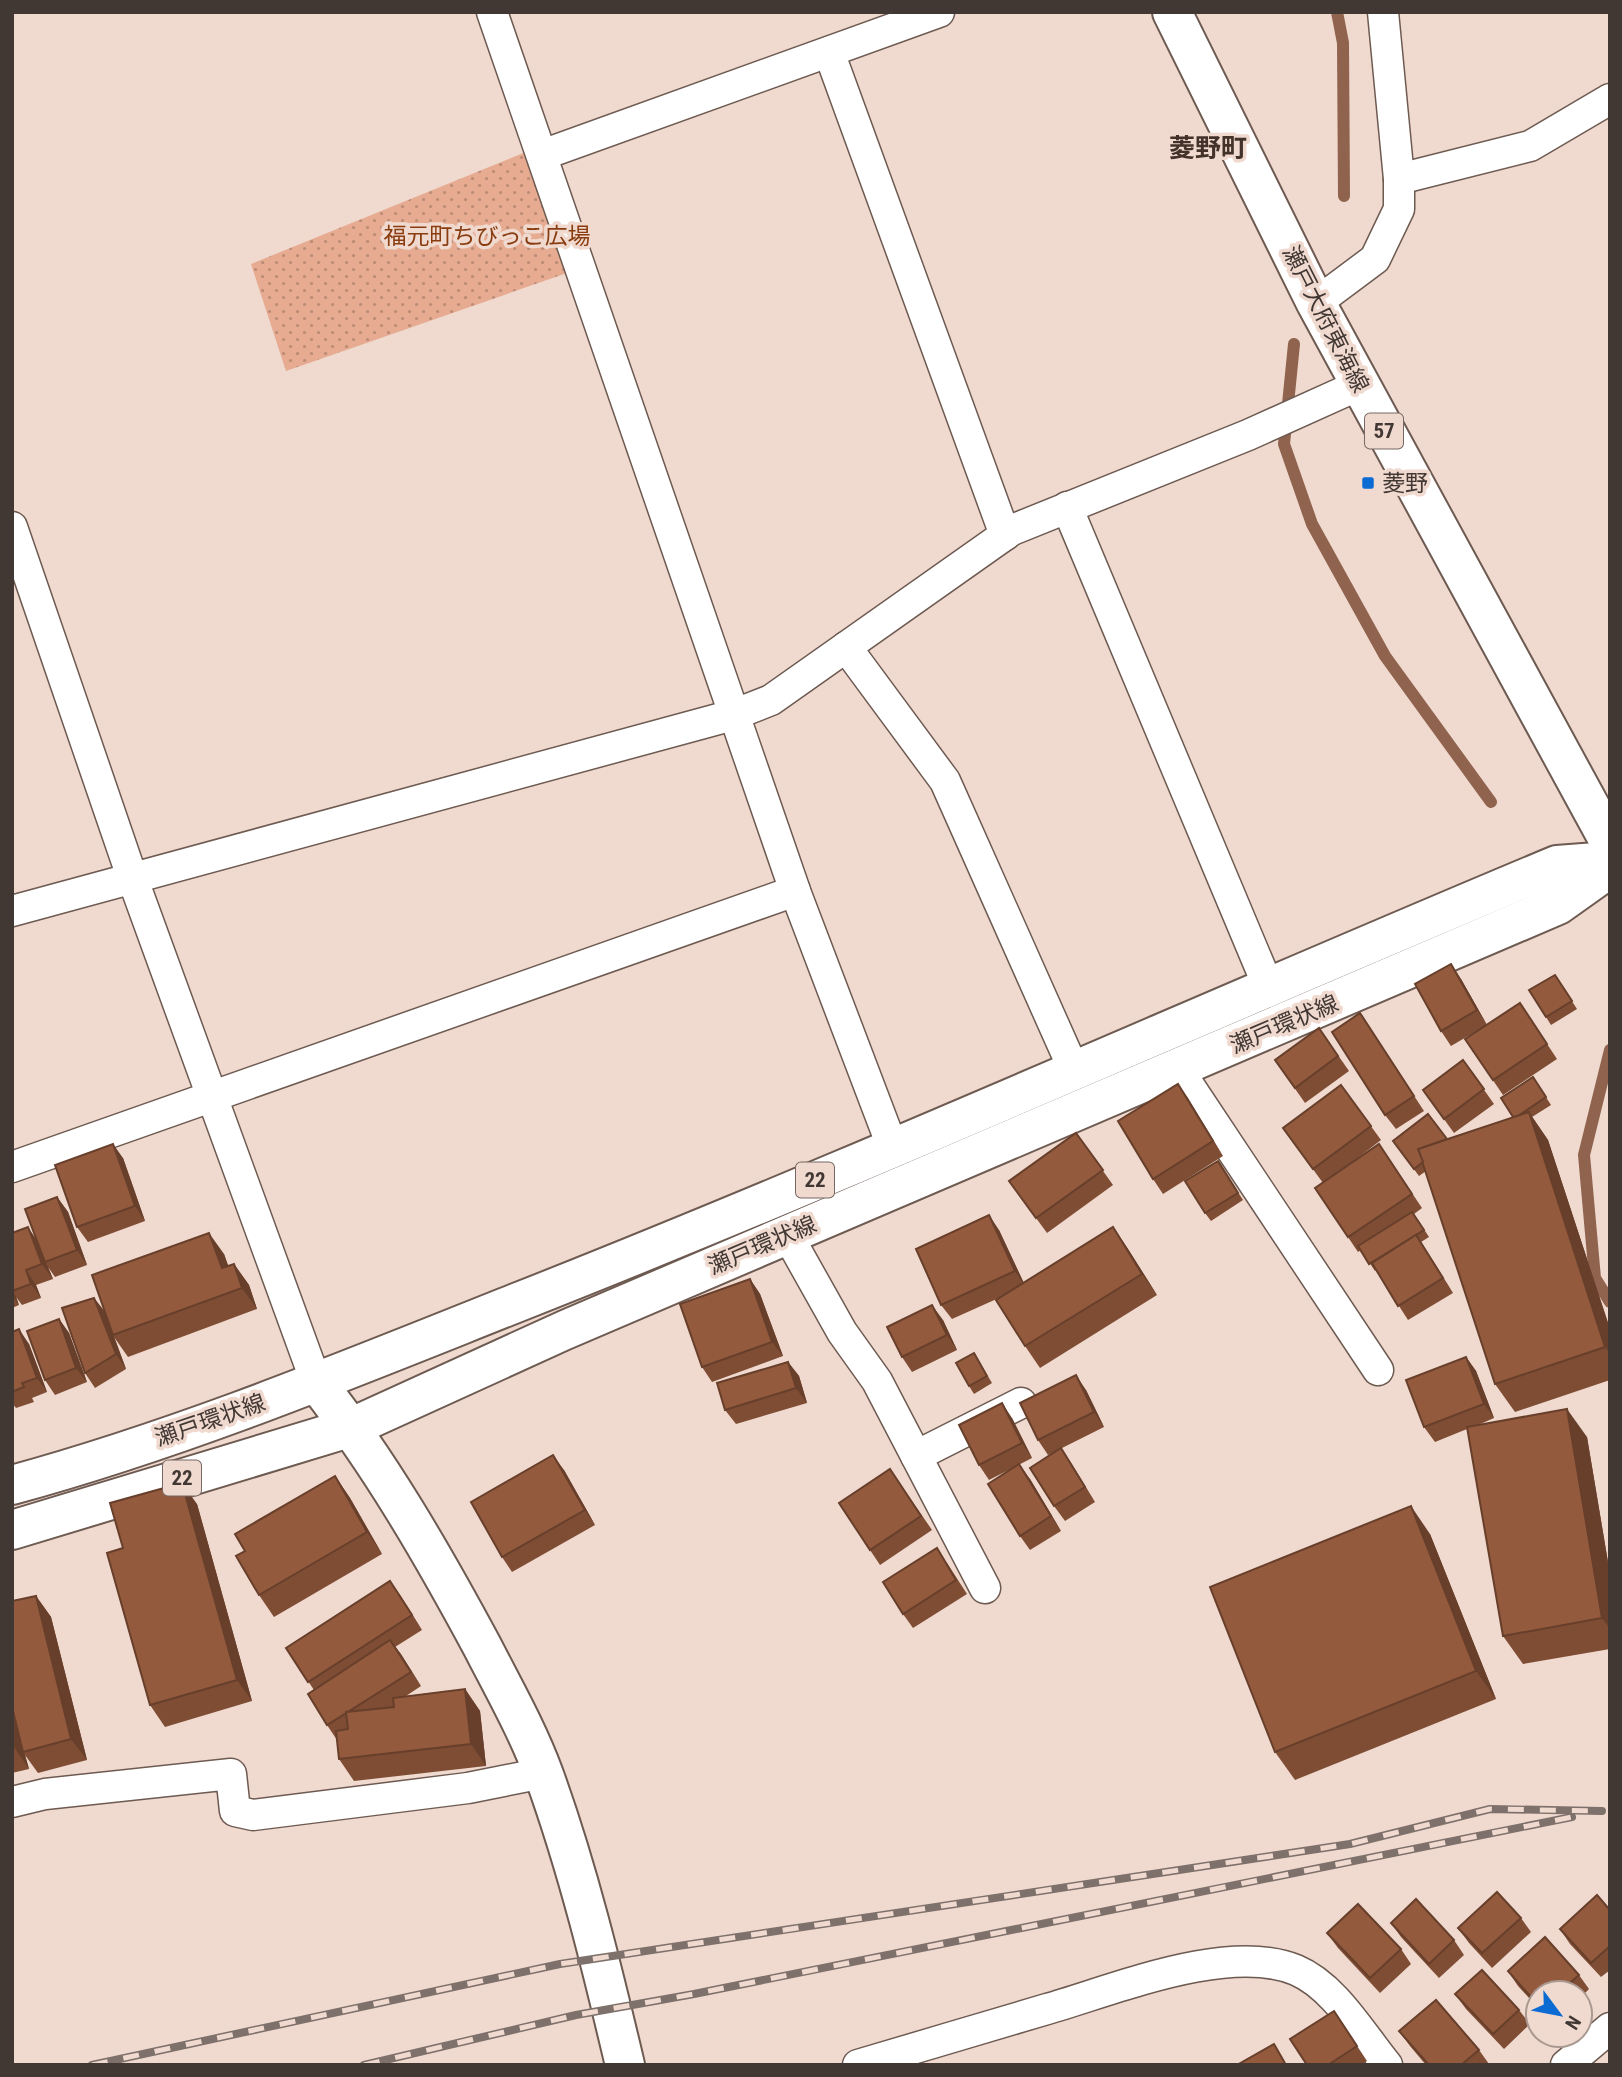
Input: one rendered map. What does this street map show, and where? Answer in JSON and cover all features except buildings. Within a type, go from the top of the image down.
[{"type":"main road","name":"瀬戸大府東海線","points":[[1172,12],[1316,303],[1345,392],[1610,842]]},
{"type":"main road","name":"瀬戸環状線","points":[[12,1485],[73,1468],[316,1382],[644,1252],[1557,864],[1610,861]]},
{"type":"main road","name":"瀬戸環状線","points":[[12,1530],[352,1427],[565,1330],[1558,905],[1610,867]]},
{"type":"main road","points":[[316,1382],[352,1427],[449,1585],[543,1773],[586,1911],[625,2065]]},
{"type":"street","points":[[492,12],[795,891],[892,1146]]},
{"type":"street","points":[[542,156],[939,12]]},
{"type":"street","points":[[1316,303],[1376,259],[1399,209],[1399,179],[1383,12]]},
{"type":"street","points":[[829,52],[1005,535]]},
{"type":"street","points":[[1399,179],[1530,146],[1610,99]]},
{"type":"street","points":[[12,911],[733,715],[771,700],[1005,535],[1345,392]]},
{"type":"street","points":[[1068,508],[1268,986]]},
{"type":"street","points":[[12,527],[132,877],[316,1382]]},
{"type":"street","points":[[846,647],[946,781],[1073,1068]]},
{"type":"street","points":[[12,1167],[795,891]]},
{"type":"street","points":[[1178,1069],[1378,1370]]},
{"type":"street","points":[[788,1234],[842,1332],[877,1381],[985,1588]]},
{"type":"street","points":[[916,1455],[1021,1403]]},
{"type":"street","points":[[12,1802],[45,1794],[231,1774],[235,1811],[253,1815],[468,1788],[543,1773]]},
{"type":"street","points":[[858,2065],[1083,1998],[1149,1975],[1244,1961],[1293,1969],[1318,1982],[1387,2065]]},
{"type":"street","points":[[1566,2065],[1610,2028]]},
{"type":"green space","name":"福元町ちびっこ広場","points":[[526,152],[567,273],[286,371],[251,264]]},
{"type":"waterway","points":[[1337,12],[1343,43],[1344,196]]},
{"type":"waterway","points":[[1294,344],[1284,444],[1312,524],[1385,656],[1491,802]]},
{"type":"waterway","points":[[1610,1050],[1584,1155],[1595,1278],[1610,1302]]},
{"type":"railway","points":[[92,2065],[560,1964],[1350,1844],[1490,1809],[1602,1811]]},
{"type":"railway","points":[[364,2065],[576,2015],[694,1994],[1572,1817]]},
{"type":"place","name":"菱野","points":[[1368,483]]},
{"type":"district","name":"菱野町","points":[[1208,148]]}]
